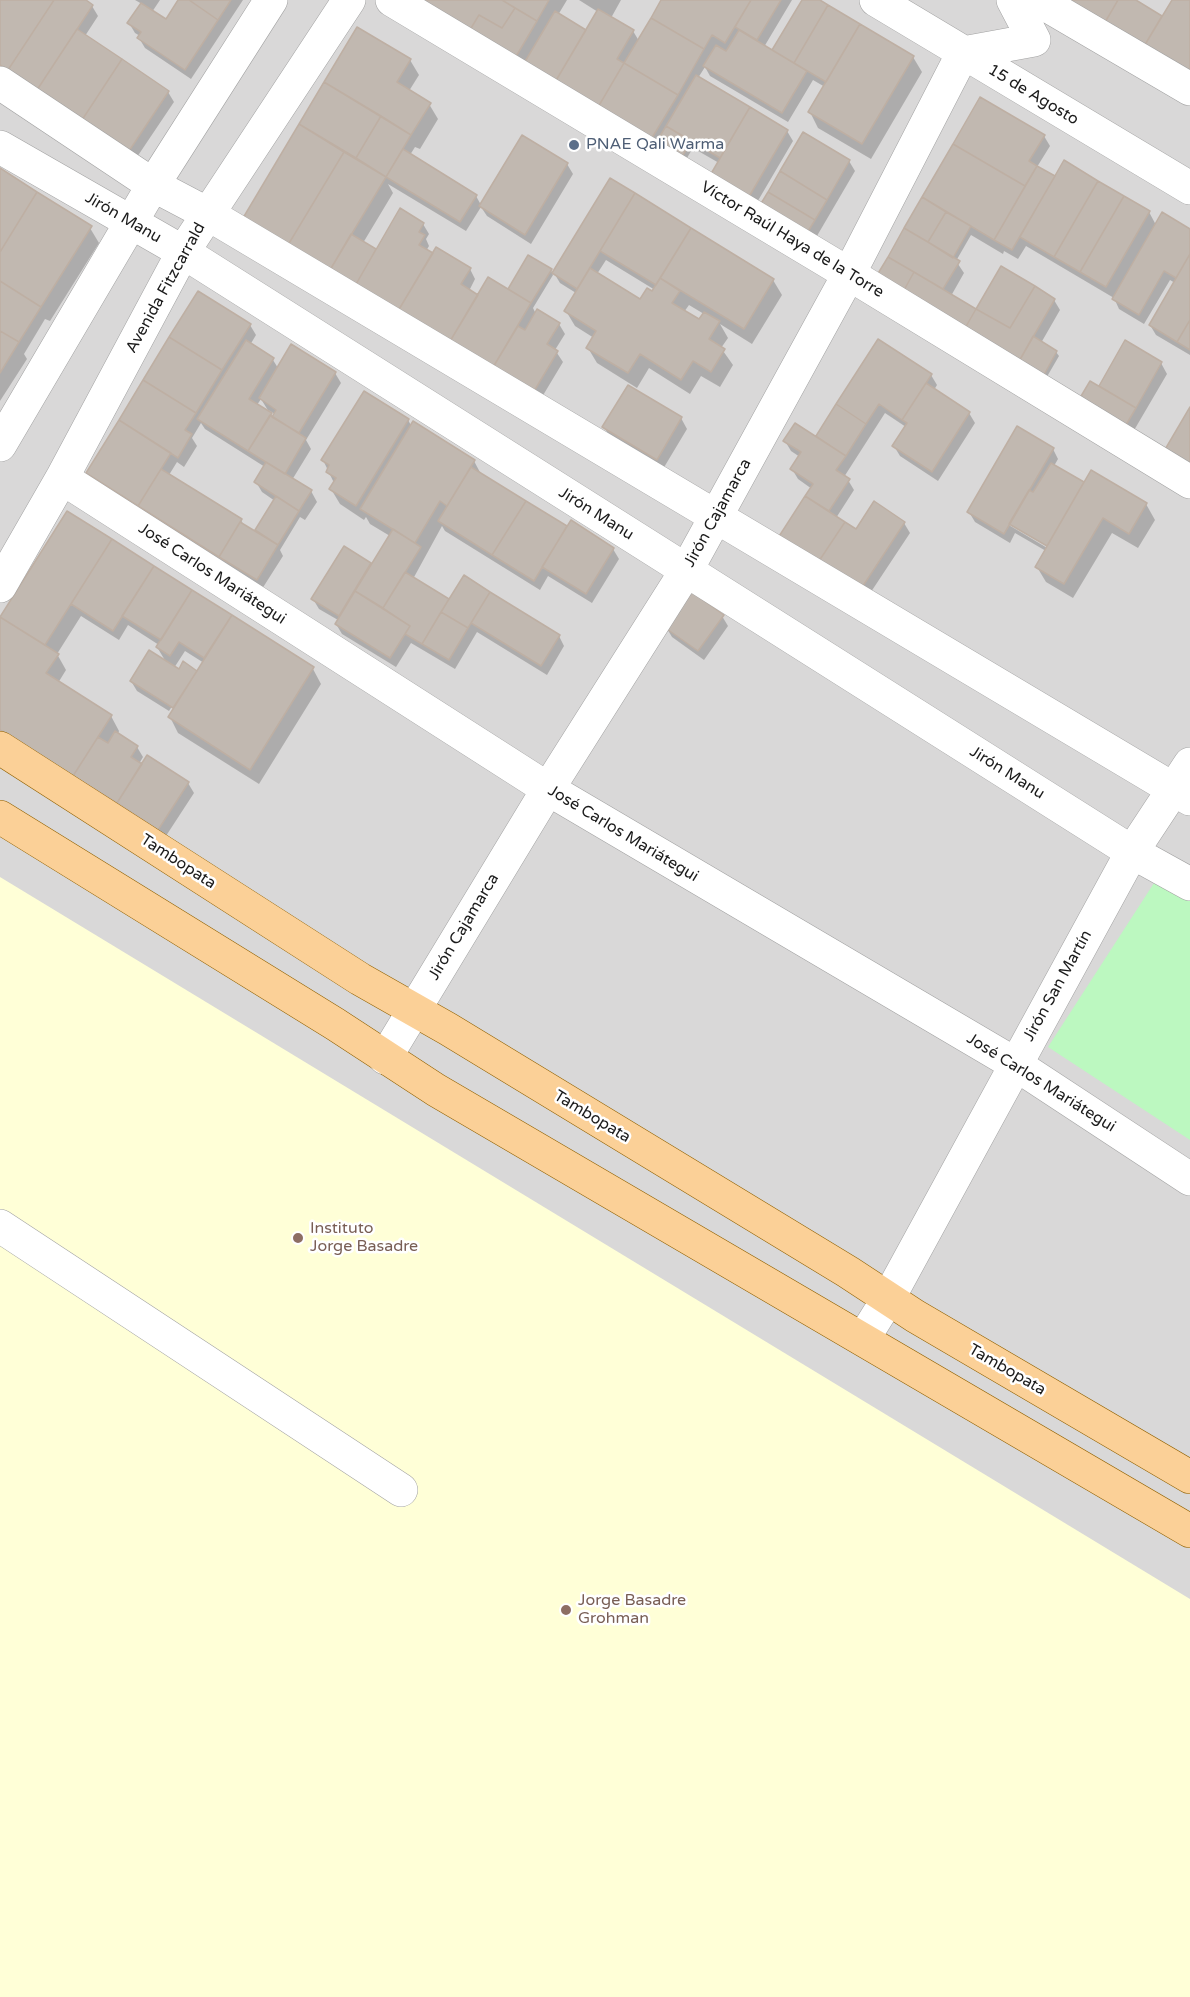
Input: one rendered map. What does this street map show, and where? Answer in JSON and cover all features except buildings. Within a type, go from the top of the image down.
[{"type":"main road","name":"Tambopata","points":[[0,748],[360,979],[848,1272],[915,1316],[1190,1477]]},
{"type":"main road","points":[[0,817],[335,1024],[456,1102],[1190,1531]]},
{"type":"street","points":[[0,446],[153,185],[271,0]]},
{"type":"street","name":"Avenida Fitzcarrald","points":[[0,586],[63,478],[183,252],[349,0]]},
{"type":"street","name":"Víctor Raúl Haya de la Torre","points":[[392,0],[1190,482]]},
{"type":"street","name":"15 de Agosto","points":[[876,0],[1190,188]]},
{"type":"street","points":[[963,53],[1034,40],[1013,0]]},
{"type":"street","points":[[1038,0],[1190,89]]},
{"type":"street","name":"Jirón Cajamarca","points":[[385,1058],[548,789],[686,571],[849,274],[963,53]]},
{"type":"street","points":[[0,83],[153,185],[208,214],[716,516],[1184,784]]},
{"type":"street","name":"Jirón Manu","points":[[0,147],[183,252],[1132,852],[1190,884]]},
{"type":"street","name":"José Carlos Mariátegui","points":[[63,478],[548,789],[1015,1064],[1190,1179]]},
{"type":"street","name":"Jirón San Martín","points":[[863,1338],[888,1299],[1132,852],[1184,784]]},
{"type":"street","points":[[0,1226],[401,1490]]},
{"type":"shaded area","points":[[0,0],[1190,0],[1190,1997],[0,1997]]},
{"type":"shaded area","name":"Instituto Jorge Basadre","points":[[0,877],[1190,1599],[1190,1997],[0,1997]]},
{"type":"green space","points":[[1165,866],[1190,882],[1190,1140],[1048,1047]]},
{"type":"place","name":"PNAE Qali Warma","points":[[574,145]]},
{"type":"place","name":"Instituto Jorge Basadre","points":[[298,1238]]},
{"type":"place","name":"Jorge Basadre Grohman","points":[[566,1610]]}]
